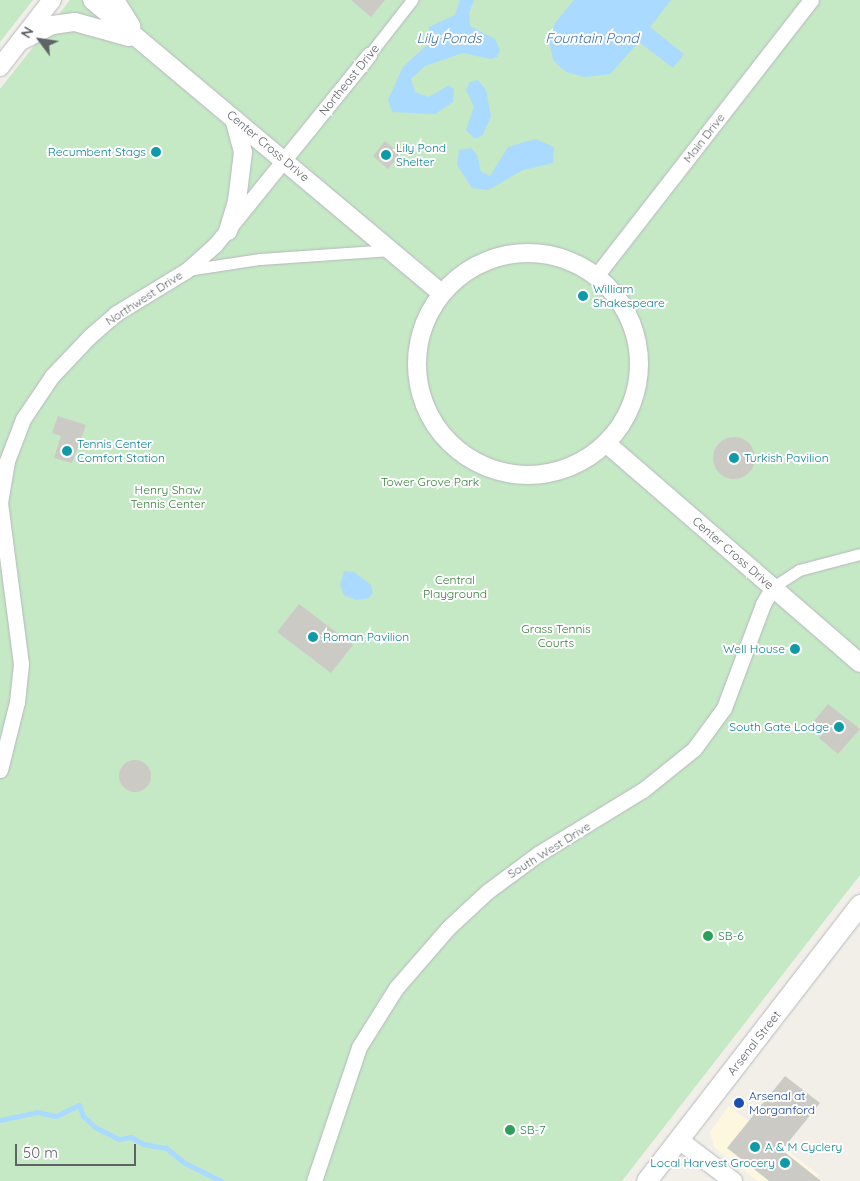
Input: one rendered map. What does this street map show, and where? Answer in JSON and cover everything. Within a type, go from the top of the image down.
[{"type":"main road","name":"Arsenal Street","points":[[647,1181],[860,906]]},
{"type":"street","points":[[0,66],[52,0]]},
{"type":"street","name":"Center Cross Drive","points":[[92,0],[285,160],[442,294]]},
{"type":"street","points":[[115,0],[143,43]]},
{"type":"street","name":"Northeast Drive","points":[[285,160],[412,0]]},
{"type":"street","name":"Main Drive","points":[[596,276],[812,0]]},
{"type":"street","points":[[19,42],[53,25],[75,22],[101,26],[143,43]]},
{"type":"street","points":[[228,230],[237,201],[242,152],[234,118]]},
{"type":"street","name":"Northwest Drive","points":[[0,770],[18,702],[21,664],[0,503],[14,439],[36,397],[77,348],[115,314],[187,270],[228,230],[285,160]]},
{"type":"street","name":"Northwest Drive","points":[[187,270],[260,259],[391,250]]},
{"type":"street","points":[[513,253],[557,256],[596,276],[627,313],[639,360],[628,412],[606,443],[570,466],[532,475],[484,466],[452,445],[428,414],[417,367],[423,328],[442,294],[478,265],[513,253]]},
{"type":"street","name":"Center Cross Drive","points":[[606,443],[860,662]]},
{"type":"street","points":[[773,587],[799,570],[860,554]]},
{"type":"street","name":"South West Drive","points":[[314,1181],[359,1047],[396,988],[448,928],[502,879],[643,790],[694,749],[724,708],[762,604],[773,587]]},
{"type":"street","points":[[679,1140],[733,1181]]},
{"type":"shaded area","points":[[729,1106],[819,1175],[814,1181],[758,1181],[714,1147],[710,1132]]},
{"type":"green space","points":[[0,0],[33,0],[0,42]]},
{"type":"green space","name":"Tower Grove Park","points":[[70,0],[860,0],[860,875],[622,1181],[0,1181],[0,89]]},
{"type":"water","name":"Lily Ponds","points":[[460,0],[474,0],[469,13],[470,26],[495,39],[500,50],[497,57],[491,59],[463,53],[425,66],[411,79],[415,92],[429,97],[449,85],[454,89],[453,102],[435,114],[392,112],[388,100],[403,67],[428,44],[429,27],[455,15]]},
{"type":"water","name":"Fountain Pond","points":[[574,0],[671,0],[650,27],[684,54],[673,68],[639,42],[610,74],[585,77],[566,72],[553,60],[549,40],[555,23]]},
{"type":"water","name":"Lily Ponds","points":[[478,80],[486,90],[491,116],[483,135],[475,139],[466,130],[474,107],[466,90],[470,82]]},
{"type":"water","points":[[535,139],[554,147],[553,163],[523,170],[488,190],[472,188],[457,165],[459,150],[471,148],[477,155],[481,172],[490,176],[508,147]]},
{"type":"water","points":[[344,571],[354,572],[371,585],[373,593],[369,598],[356,600],[344,595],[340,585]]},
{"type":"building","points":[[351,0],[385,0],[371,17]]},
{"type":"building","name":"Lily Pond Shelter","points":[[385,141],[400,154],[388,169],[373,156]]},
{"type":"building","name":"Tennis Center Comfort Station","points":[[58,416],[86,425],[72,463],[54,458],[61,436],[52,433]]},
{"type":"building","name":"Turkish Pavilion","points":[[738,437],[746,440],[752,446],[755,458],[752,470],[746,476],[730,479],[722,476],[716,470],[713,454],[716,446],[722,440]]},
{"type":"building","name":"Roman Pavilion","points":[[299,604],[353,645],[331,673],[277,632]]},
{"type":"building","name":"South Gate Lodge","points":[[828,704],[860,729],[838,754],[819,738],[825,731],[814,721]]},
{"type":"building","points":[[135,760],[141,761],[146,765],[150,770],[150,782],[146,787],[141,791],[135,792],[129,791],[124,787],[120,782],[119,776],[120,770],[124,765],[129,761]]},
{"type":"building","points":[[785,1076],[820,1103],[782,1150],[821,1181],[769,1181],[727,1148]]},
{"type":"waterway","points":[[0,1120],[37,1112],[56,1116],[79,1105],[83,1116],[95,1127],[119,1139],[131,1137],[143,1144],[166,1148],[183,1162],[221,1181]]},
{"type":"place","name":"Recumbent Stags","points":[[156,152]]},
{"type":"place","name":"Lily Pond Shelter","points":[[386,155]]},
{"type":"place","name":"William Shakespeare","points":[[583,296]]},
{"type":"place","name":"Tennis Center Comfort Station","points":[[67,451]]},
{"type":"place","name":"Turkish Pavilion","points":[[734,458]]},
{"type":"place","name":"Roman Pavilion","points":[[313,637]]},
{"type":"place","name":"Well House","points":[[795,649]]},
{"type":"place","name":"South Gate Lodge","points":[[839,727]]},
{"type":"place","name":"SB-6","points":[[708,936]]},
{"type":"place","name":"Arsenal at Morganford","points":[[739,1103]]},
{"type":"place","name":"SB-7","points":[[510,1130]]},
{"type":"place","name":"A & M Cyclery","points":[[755,1147]]},
{"type":"place","name":"Local Harvest Grocery","points":[[785,1163]]},
{"type":"park label","name":"Henry Shaw Tennis Center","points":[[168,497]]},
{"type":"park label","name":"Central Playground","points":[[455,587]]},
{"type":"park label","name":"Grass Tennis Courts","points":[[556,636]]}]
